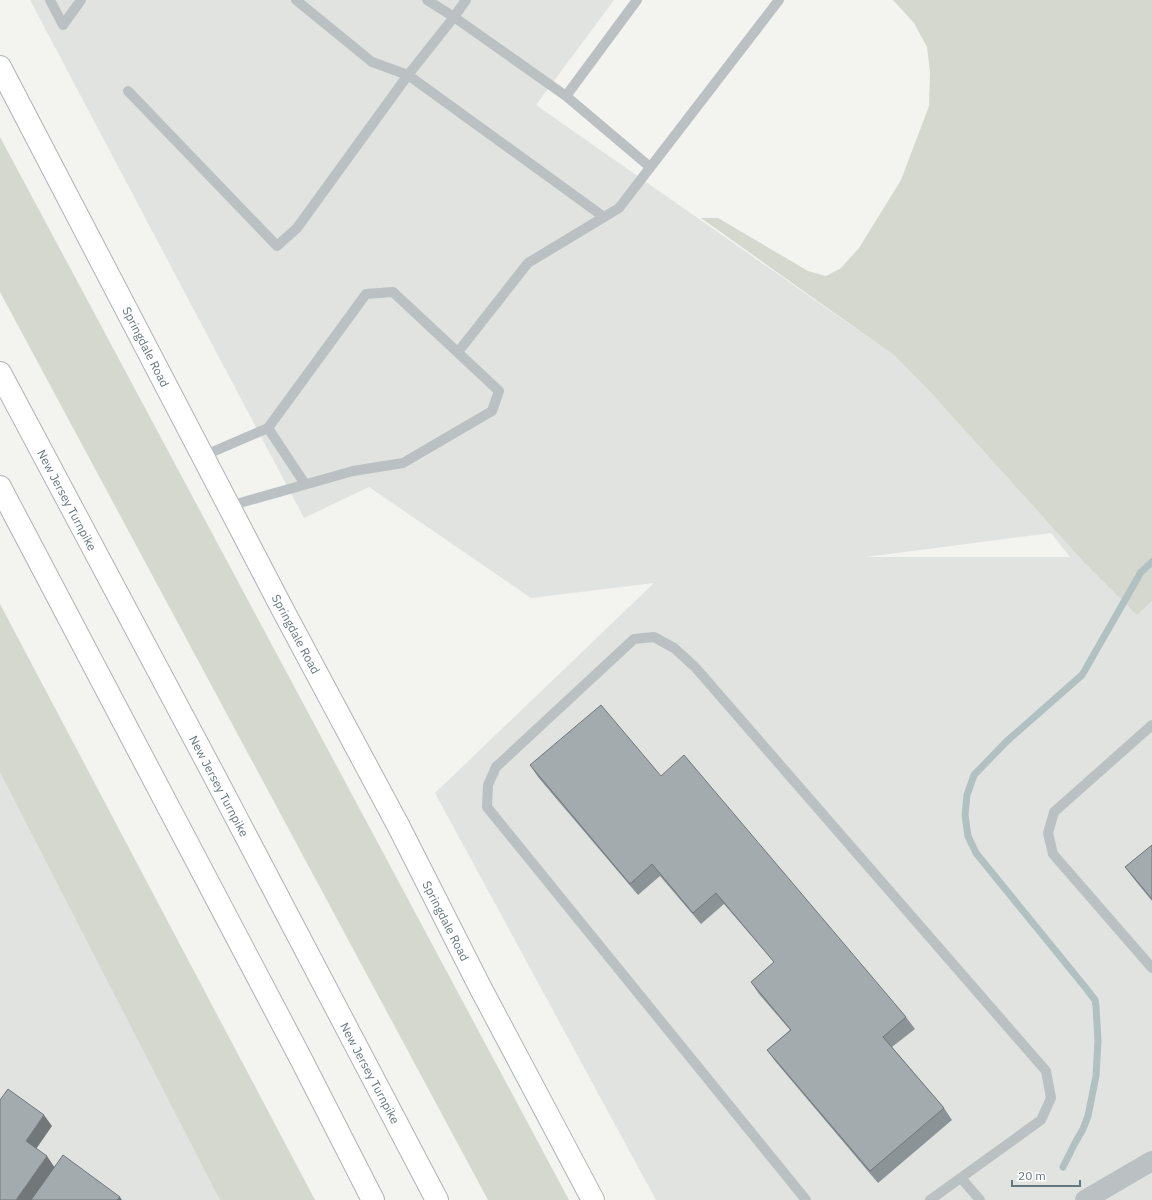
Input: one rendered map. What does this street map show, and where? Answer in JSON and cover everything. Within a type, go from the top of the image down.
[{"type":"main road","name":"Springdale Road","points":[[0,67],[229,506],[399,827],[480,987],[593,1200]]},
{"type":"main road","name":"New Jersey Turnpike","points":[[0,373],[220,786],[437,1200]]},
{"type":"main road","points":[[0,487],[373,1200]]},
{"type":"street","points":[[1085,1200],[1152,1161]]},
{"type":"lane","points":[[50,0],[62,25],[81,0]]},
{"type":"lane","points":[[296,0],[372,62],[408,75],[604,217]]},
{"type":"lane","points":[[427,0],[454,17],[566,96],[650,167]]},
{"type":"lane","points":[[128,91],[277,246],[297,228],[408,75],[466,0]]},
{"type":"lane","points":[[566,96],[637,0]]},
{"type":"lane","points":[[458,352],[528,263],[619,208],[780,0]]},
{"type":"lane","points":[[203,456],[268,428],[366,294],[392,292],[499,391],[492,412],[403,463],[353,470],[229,506]]},
{"type":"lane","points":[[268,428],[306,484]]},
{"type":"lane","points":[[806,1200],[487,807],[488,785],[496,767],[634,639],[654,637],[674,648],[695,667],[1046,1071],[1051,1098],[1041,1120],[930,1200]]},
{"type":"lane","points":[[1152,725],[1054,812],[1048,833],[1053,854],[1152,968]]},
{"type":"lane","points":[[961,1178],[980,1200]]},
{"type":"shaded area","points":[[30,0],[614,0],[536,105],[895,356],[935,397],[1152,0],[1152,1200],[656,1200],[435,793],[654,583],[531,598],[369,487],[304,518]],"holes":[[[1051,533],[1070,557],[866,557]]]},
{"type":"shaded area","points":[[893,0],[1152,0],[1152,601],[1137,615],[1082,560],[935,397],[895,356],[701,218],[718,218],[808,271],[826,276],[841,268],[859,248],[901,180],[929,106],[930,72],[927,47],[914,23]]},
{"type":"shaded area","points":[[0,137],[569,1200],[488,1200],[0,292]]},
{"type":"shaded area","points":[[0,604],[315,1200],[220,1200],[0,772]]},
{"type":"shaded area","points":[[0,753],[232,1200],[0,1200]]},
{"type":"building","points":[[601,705],[661,776],[684,755],[906,1017],[883,1037],[944,1108],[870,1171],[767,1050],[791,1030],[751,982],[774,962],[716,893],[693,913],[652,864],[630,884],[530,765]]},
{"type":"building","points":[[1152,845],[1152,899],[1125,867]]},
{"type":"building","points":[[8,1089],[44,1115],[26,1141],[47,1156],[16,1200],[0,1200],[0,1100]]},
{"type":"building","points":[[63,1155],[120,1197],[117,1200],[31,1200]]},
{"type":"waterway","points":[[1063,1167],[1083,1129],[1088,1116],[1096,1076],[1098,1041],[1095,1000],[976,853],[968,836],[965,815],[967,795],[974,775],[1007,741],[1082,675],[1141,572],[1152,562]]}]
